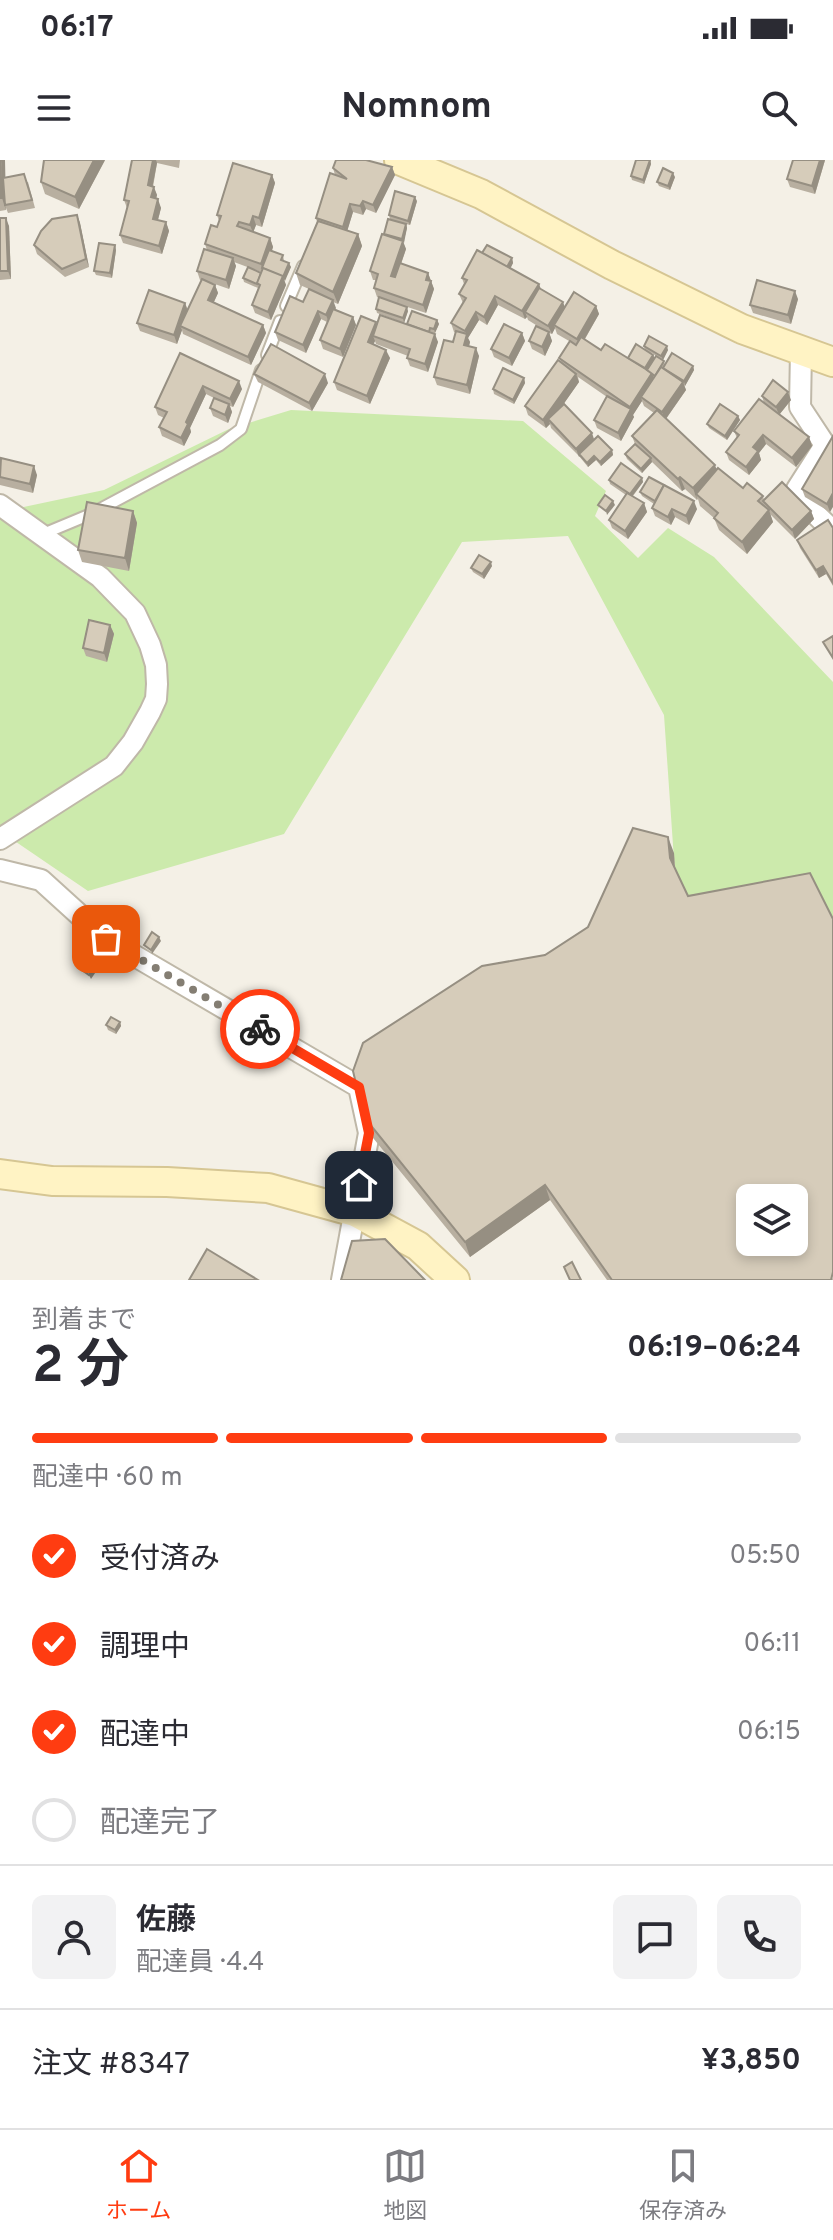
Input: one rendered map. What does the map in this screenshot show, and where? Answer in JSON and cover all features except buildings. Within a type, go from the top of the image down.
[{"type":"street","points":[[399,160],[481,194],[612,265],[742,329],[833,362]]},
{"type":"street","points":[[801,350],[800,407],[825,445],[797,489],[801,500],[833,531]]},
{"type":"street","points":[[0,505],[100,577],[135,613],[156,665],[156,699],[133,742],[114,766],[0,839]]},
{"type":"street","points":[[0,870],[41,880],[106,939],[359,1087],[369,1133],[342,1280]]},
{"type":"street","points":[[0,1174],[52,1181],[167,1182],[268,1188],[355,1212],[418,1246],[455,1280]]},
{"type":"lane","points":[[41,535],[91,514],[220,445],[241,429],[260,371],[307,257]]},
{"type":"green space","points":[[291,410],[523,421],[606,491],[595,516],[638,558],[668,528],[714,557],[833,682],[833,923],[693,911],[675,874],[664,715],[568,536],[462,542],[284,834],[88,891],[0,831],[0,512],[104,490],[229,429]]},
{"type":"way so far","points":[[106,939],[260,1029]]},
{"type":"route","points":[[260,1029],[359,1087],[369,1133],[359,1185]]}]
